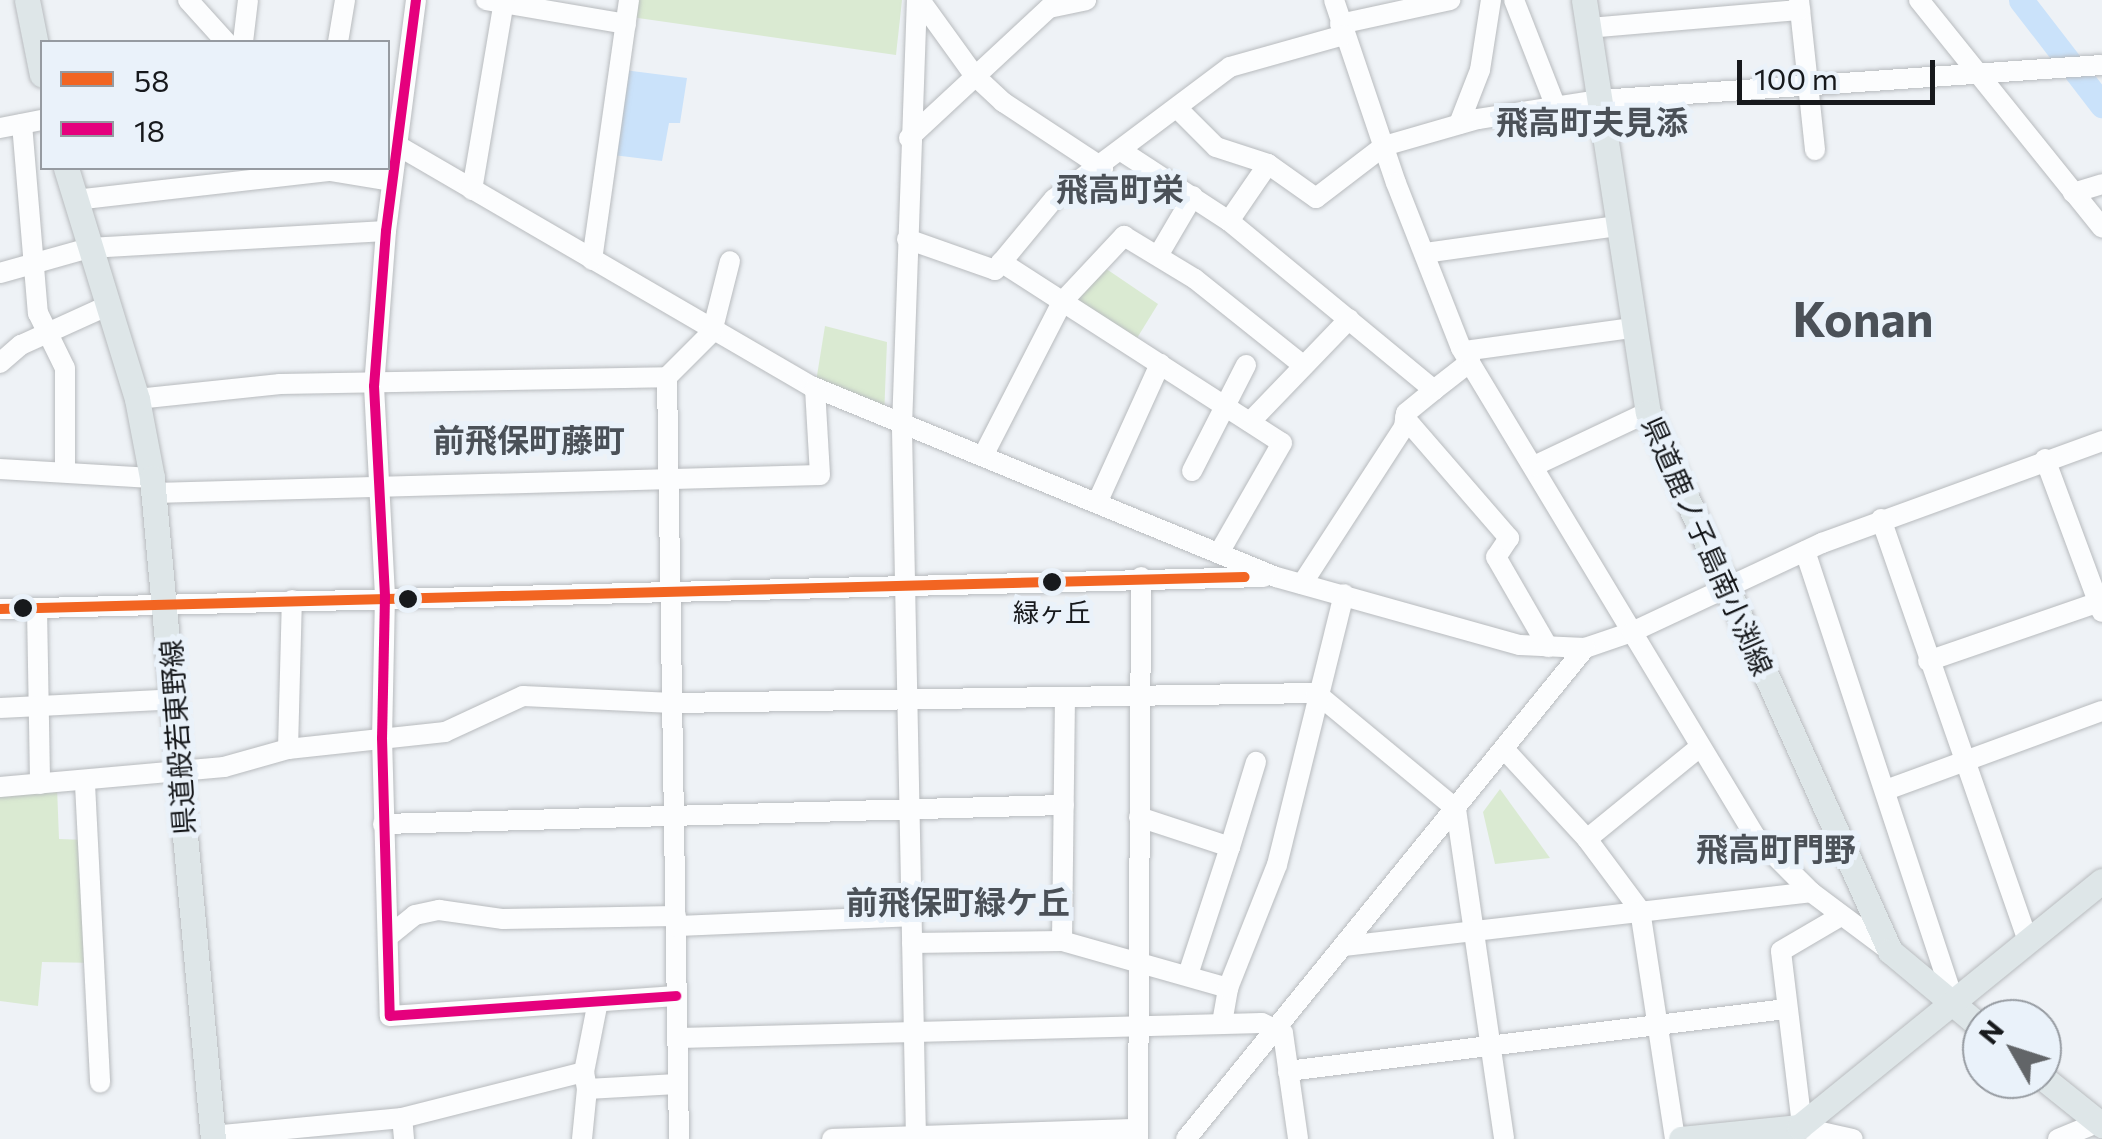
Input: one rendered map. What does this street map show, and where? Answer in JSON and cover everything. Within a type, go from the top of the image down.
[{"type":"main road","points":[[27,0],[40,65]]},
{"type":"main road","name":"県道鹿ノ子島南小渕線","points":[[1584,0],[1616,226],[1648,412],[1890,951],[1962,1010]]},
{"type":"main road","name":"県道般若東野線","points":[[67,170],[137,399],[153,486],[167,603],[178,770],[213,1138]]},
{"type":"main road","points":[[1678,1139],[1800,1126],[2102,882]]},
{"type":"main road","points":[[2062,1093],[2101,1123]]},
{"type":"street","points":[[188,0],[224,40]]},
{"type":"street","points":[[243,40],[248,0]]},
{"type":"street","points":[[338,40],[345,0]]},
{"type":"street","points":[[416,0],[392,143],[374,386],[385,596],[383,824],[390,1016],[676,996]]},
{"type":"street","points":[[592,260],[629,0]]},
{"type":"street","points":[[918,0],[974,75],[1002,102],[1103,168]]},
{"type":"street","points":[[916,1138],[902,426],[909,138],[918,0]]},
{"type":"street","points":[[909,138],[1049,4],[1086,0]]},
{"type":"street","points":[[1334,0],[1384,146],[1467,356],[1755,836],[1812,892],[1890,951]]},
{"type":"street","points":[[907,239],[994,270],[1054,200],[1103,168],[1230,67],[1342,29],[1450,0]]},
{"type":"street","points":[[1459,124],[1480,70],[1491,0]]},
{"type":"street","points":[[1514,0],[1556,107]]},
{"type":"street","points":[[1919,0],[2102,228]]},
{"type":"street","points":[[472,190],[498,1],[626,24]]},
{"type":"street","points":[[1588,28],[1800,5],[1815,150]]},
{"type":"street","points":[[1177,108],[1216,147],[1268,164],[1316,198],[1384,146],[1459,124],[1556,107],[1600,100],[2102,66]]},
{"type":"street","points":[[0,128],[32,122],[33,266],[47,334],[65,368],[65,470]]},
{"type":"street","points":[[392,143],[712,332],[815,388],[1276,578],[1498,640],[1584,648],[1632,632],[1881,519],[2102,441]]},
{"type":"street","points":[[1123,152],[1229,221],[1434,390]]},
{"type":"street","points":[[1229,221],[1268,164]]},
{"type":"street","points":[[75,200],[330,171],[392,181]]},
{"type":"street","points":[[2074,193],[2102,184]]},
{"type":"street","points":[[1158,254],[1193,196]]},
{"type":"street","points":[[1425,253],[1616,226]]},
{"type":"street","points":[[0,273],[89,248],[386,231]]},
{"type":"street","points":[[983,456],[1062,302],[1124,236],[1158,254],[1304,366]]},
{"type":"street","points":[[137,399],[280,384],[374,386],[667,376],[712,332],[730,261]]},
{"type":"street","points":[[1000,262],[1282,443],[1219,553]]},
{"type":"street","points":[[0,363],[47,334],[107,306]]},
{"type":"street","points":[[1250,422],[1349,319]]},
{"type":"street","points":[[1302,584],[1405,418],[1467,356],[1632,328]]},
{"type":"street","points":[[1097,502],[1160,364]]},
{"type":"street","points":[[1192,471],[1246,365]]},
{"type":"street","points":[[667,376],[679,1139]]},
{"type":"street","points":[[0,469],[65,470],[153,486],[380,487],[820,476],[815,388]]},
{"type":"street","points":[[1534,466],[1648,412]]},
{"type":"street","points":[[1405,418],[1509,538],[1496,556],[1548,647]]},
{"type":"street","points":[[1928,661],[2100,607],[2046,459]]},
{"type":"street","points":[[1881,519],[1962,764],[2028,942]]},
{"type":"street","points":[[1805,551],[1953,1002]]},
{"type":"street","points":[[832,1139],[1138,1134],[1141,577]]},
{"type":"street","points":[[0,609],[905,582],[1276,578]]},
{"type":"street","points":[[1222,1023],[1228,988],[1278,865],[1316,693],[1344,594]]},
{"type":"street","points":[[288,749],[292,600]]},
{"type":"street","points":[[37,608],[40,784]]},
{"type":"street","points":[[1186,1139],[1584,648]]},
{"type":"street","points":[[0,787],[85,784],[178,770],[224,768],[288,749],[445,732],[523,696],[673,704],[1316,693],[1456,809],[1504,1139]]},
{"type":"street","points":[[1062,941],[1066,697]]},
{"type":"street","points":[[0,708],[175,700]]},
{"type":"street","points":[[1886,790],[2102,711]]},
{"type":"street","points":[[1587,839],[1700,747]]},
{"type":"street","points":[[1505,750],[1587,839],[1640,910],[1678,1139]]},
{"type":"street","points":[[1188,975],[1256,762]]},
{"type":"street","points":[[85,784],[100,1083]]},
{"type":"street","points":[[383,824],[1064,805]]},
{"type":"street","points":[[1139,817],[1230,847]]},
{"type":"street","points":[[1345,946],[1474,936],[1640,910],[1812,892]]},
{"type":"street","points":[[389,936],[414,915],[439,910],[503,919],[676,921],[912,916]]},
{"type":"street","points":[[1842,916],[1781,951],[1800,1126],[1854,1139]]},
{"type":"street","points":[[912,943],[1062,941],[1138,959],[1228,988]]},
{"type":"street","points":[[582,1139],[598,1001]]},
{"type":"street","points":[[1288,1071],[1487,1042],[1786,1009]]},
{"type":"street","points":[[679,1038],[1222,1023],[1277,1026]]},
{"type":"street","points":[[1277,1026],[1298,1139]]},
{"type":"street","points":[[213,1138],[403,1129],[586,1080],[677,1084]]},
{"type":"street","points":[[2058,1139],[2101,1123]]},
{"type":"green space","points":[[634,0],[902,0],[896,55],[631,17]]},
{"type":"green space","points":[[1102,266],[1158,304],[1134,343],[1069,302]]},
{"type":"green space","points":[[825,326],[887,342],[884,417],[815,388]]},
{"type":"green space","points":[[57,787],[59,839],[87,840],[100,963],[42,962],[38,1006],[0,1001],[0,794]]},
{"type":"green space","points":[[1500,789],[1550,858],[1495,864],[1483,812]]},
{"type":"water","points":[[624,70],[687,78],[680,123],[669,123],[662,161],[613,155]]},
{"type":"waterway","points":[[2021,0],[2102,105]]},
{"type":"transit line","name":"18","points":[[416,0],[386,231],[374,386],[385,596],[382,738],[390,1016],[676,996]]},
{"type":"transit line","name":"58","points":[[0,609],[1245,577]]},
{"type":"place","name":"緑ヶ丘","points":[[1052,582]]},
{"type":"district","name":"飛高町夫見添","points":[[1592,121]]},
{"type":"district","name":"飛高町栄","points":[[1120,188]]},
{"type":"district","name":"Konan","points":[[1863,318]]},
{"type":"district","name":"前飛保町藤町","points":[[529,439]]},
{"type":"district","name":"飛高町門野","points":[[1776,848]]},
{"type":"district","name":"前飛保町緑ケ丘","points":[[958,901]]}]
